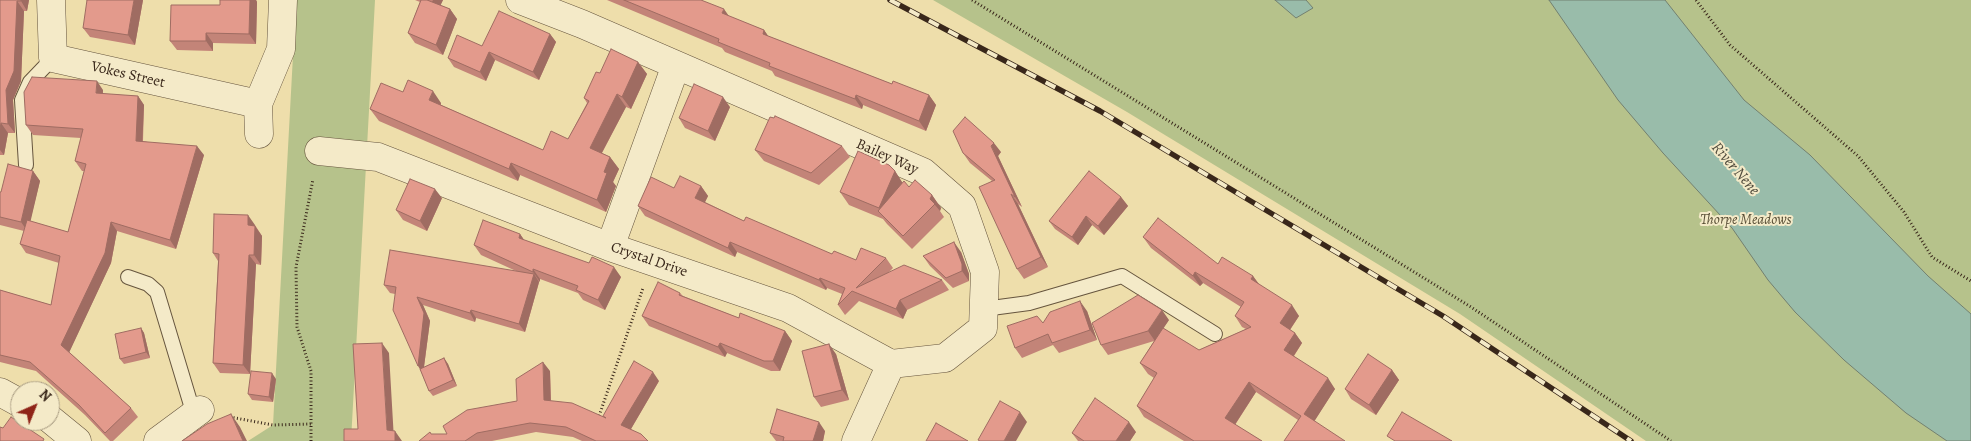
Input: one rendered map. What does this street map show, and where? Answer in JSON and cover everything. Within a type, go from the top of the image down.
[{"type":"street","points":[[51,0],[53,58]]},
{"type":"street","points":[[259,134],[258,104],[281,49],[283,0]]},
{"type":"street","name":"Bailey Way","points":[[520,0],[582,24],[924,172],[962,206],[985,272],[983,328],[945,358],[891,364]]},
{"type":"street","name":"Vokes Street","points":[[53,58],[258,104]]},
{"type":"street","points":[[610,247],[676,65]]},
{"type":"street","name":"Crystal Drive","points":[[319,151],[378,157],[610,247],[788,308],[891,364]]},
{"type":"street","points":[[856,441],[891,364]]},
{"type":"street","points":[[158,441],[197,413]]},
{"type":"street","points":[[60,427],[77,441]]},
{"type":"lane","points":[[26,165],[22,100],[30,82],[53,58]]},
{"type":"lane","points":[[984,309],[1029,303],[1122,276],[1215,334]]},
{"type":"lane","points":[[128,277],[148,284],[157,292],[197,413]]},
{"type":"path","points":[[972,0],[1471,307],[1671,441]]},
{"type":"path","points":[[1696,0],[1730,45],[1858,156],[1904,212],[1932,257],[1971,281]]},
{"type":"path","points":[[311,441],[311,371],[297,327],[296,267],[319,151]]},
{"type":"path","points":[[596,423],[652,261]]},
{"type":"path","points":[[197,413],[273,425],[311,424]]},
{"type":"green space","points":[[296,0],[375,0],[351,441],[248,441],[273,425]]},
{"type":"green space","name":"Thorpe Meadows","points":[[933,0],[1971,0],[1971,441],[1646,441],[1460,314],[1127,112]]},
{"type":"water","points":[[1275,0],[1306,0],[1313,8],[1296,18]]},
{"type":"water","name":"River Nene","points":[[1549,0],[1665,0],[1744,100],[1810,155],[1928,276],[1971,314],[1971,441],[1947,441],[1906,413],[1844,360],[1795,312],[1768,280],[1732,228],[1663,153],[1618,100]]},
{"type":"building","points":[[0,0],[21,1],[17,1],[14,71],[6,90],[8,124],[1,123],[0,129]]},
{"type":"building","points":[[87,0],[134,0],[128,35],[83,28]]},
{"type":"building","points":[[220,0],[250,0],[249,34],[206,33],[206,41],[170,41],[171,5],[220,5]]},
{"type":"building","points":[[421,0],[427,0],[450,9],[436,45],[408,33]]},
{"type":"building","points":[[624,0],[701,0],[724,9],[722,13],[764,30],[763,34],[892,84],[893,81],[929,95],[919,121],[856,95],[855,99],[769,66],[770,63],[718,42],[719,39]]},
{"type":"building","points":[[499,11],[550,34],[533,72],[489,52],[480,72],[448,58],[457,35],[482,46]]},
{"type":"building","points":[[611,49],[638,62],[622,97],[617,94],[590,148],[610,157],[604,172],[607,173],[597,200],[511,163],[509,169],[370,109],[381,83],[403,92],[408,80],[433,91],[429,100],[543,150],[551,131],[568,139],[589,101],[584,98],[596,72],[600,73]]},
{"type":"building","points":[[32,77],[97,81],[96,93],[138,96],[136,141],[197,146],[170,240],[111,222],[105,253],[61,345],[131,408],[105,433],[79,405],[60,388],[60,381],[52,381],[30,362],[0,355],[0,290],[51,305],[60,256],[20,244],[27,220],[68,232],[86,164],[75,161],[83,129],[26,125],[24,92]]},
{"type":"building","points":[[694,84],[723,97],[708,131],[679,118]]},
{"type":"building","points":[[775,116],[842,146],[811,173],[755,150],[770,117],[774,118]]},
{"type":"building","points":[[965,117],[994,143],[991,146],[1041,257],[1017,269],[979,187],[995,180],[963,153],[953,131]]},
{"type":"building","points":[[858,151],[889,165],[895,171],[879,208],[840,192]]},
{"type":"building","points":[[8,164],[33,171],[21,222],[0,217],[0,192]]},
{"type":"building","points":[[1089,171],[1121,197],[1098,226],[1086,216],[1072,237],[1049,221]]},
{"type":"building","points":[[680,176],[701,186],[695,198],[744,221],[746,217],[832,254],[834,251],[856,260],[861,248],[886,258],[856,288],[904,265],[942,280],[900,300],[896,309],[852,291],[838,305],[845,288],[820,278],[819,280],[730,242],[728,248],[638,206],[651,177],[674,188]]},
{"type":"building","points":[[410,179],[435,189],[420,221],[396,210]]},
{"type":"building","points":[[915,180],[932,195],[930,199],[935,204],[903,236],[878,211],[904,181],[909,187]]},
{"type":"building","points":[[214,214],[248,215],[248,225],[255,226],[254,255],[249,255],[243,365],[213,363],[219,254],[213,253]]},
{"type":"building","points":[[1158,218],[1218,264],[1222,257],[1253,276],[1251,279],[1292,305],[1280,323],[1295,333],[1284,350],[1328,378],[1304,414],[1345,441],[1284,441],[1301,416],[1249,382],[1225,418],[1262,441],[1194,441],[1137,406],[1157,373],[1140,363],[1163,328],[1199,350],[1251,327],[1235,316],[1244,302],[1195,272],[1193,276],[1143,237]]},
{"type":"building","points":[[483,220],[520,234],[519,238],[589,263],[592,257],[614,267],[598,300],[576,290],[578,286],[533,269],[533,272],[474,245]]},
{"type":"building","points":[[954,242],[962,264],[962,271],[946,278],[923,256]]},
{"type":"building","points":[[390,250],[534,274],[519,324],[471,310],[470,313],[417,297],[424,313],[418,366],[393,310],[396,287],[384,285]]},
{"type":"building","points":[[658,282],[680,293],[679,295],[739,318],[740,313],[785,331],[773,361],[764,361],[720,343],[718,347],[642,316]]},
{"type":"building","points":[[1138,295],[1162,310],[1148,331],[1101,345],[1092,323]]},
{"type":"building","points":[[1080,301],[1090,330],[1052,343],[1048,334],[1015,348],[1007,326],[1037,316],[1043,323],[1050,312]]},
{"type":"building","points":[[141,328],[146,352],[120,359],[115,334]]},
{"type":"building","points":[[382,343],[387,430],[395,431],[395,441],[344,441],[344,429],[358,429],[353,344]]},
{"type":"building","points":[[829,344],[842,390],[814,397],[802,351]]},
{"type":"building","points":[[1368,354],[1392,370],[1369,405],[1345,389]]},
{"type":"building","points":[[444,358],[453,380],[429,391],[420,369]]},
{"type":"building","points":[[634,361],[653,372],[621,425],[641,434],[648,441],[596,441],[566,427],[530,423],[477,433],[465,441],[419,441],[430,432],[431,434],[447,434],[443,426],[467,410],[517,401],[516,379],[543,362],[544,400],[572,403],[606,418],[603,416]]},
{"type":"building","points":[[251,371],[272,373],[269,397],[248,394]]},
{"type":"building","points":[[1095,398],[1129,422],[1116,441],[1084,441],[1072,433]]},
{"type":"building","points":[[1000,401],[1020,412],[1004,441],[978,440]]},
{"type":"building","points":[[777,409],[819,422],[813,441],[783,441],[784,437],[770,433]]},
{"type":"building","points":[[1402,412],[1452,441],[1395,441],[1387,436]]},
{"type":"building","points":[[231,414],[243,441],[182,441],[207,424]]},
{"type":"building","points":[[10,418],[10,431],[32,431],[44,439],[43,441],[0,441],[0,427],[3,428]]},
{"type":"building","points":[[936,423],[968,441],[926,441]]},
{"type":"railway","points":[[890,0],[1100,111],[1443,316],[1631,441]]}]
